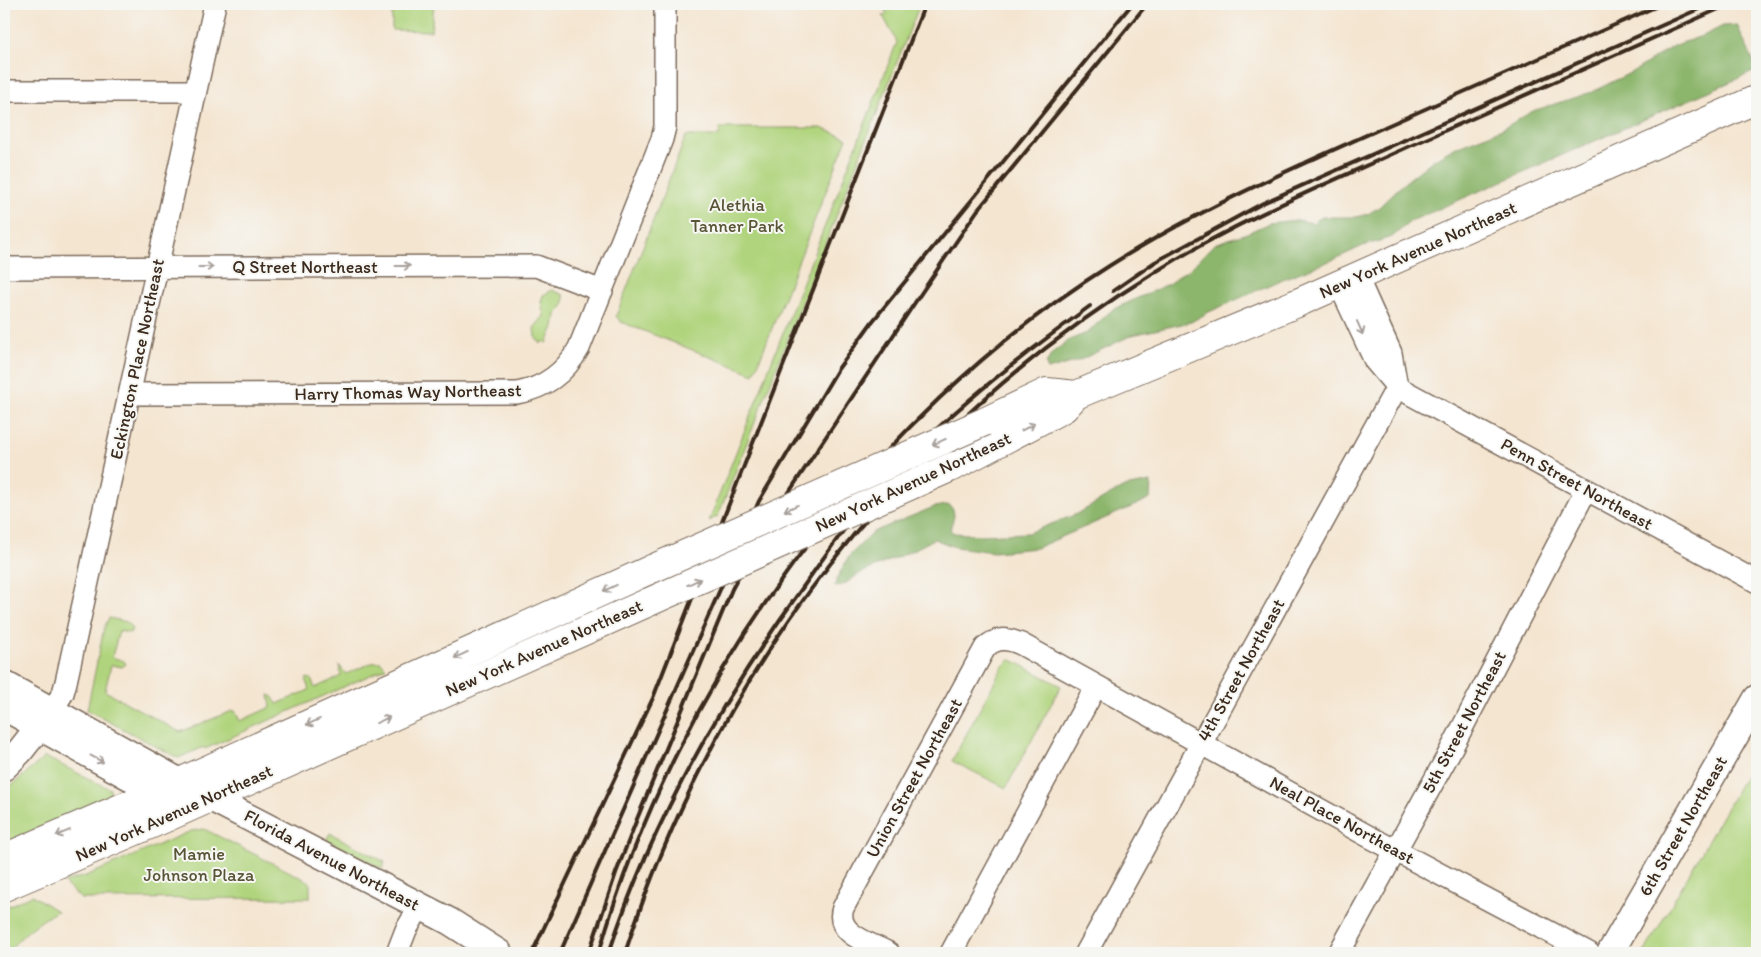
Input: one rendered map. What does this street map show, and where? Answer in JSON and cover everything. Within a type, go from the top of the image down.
[{"type":"highway","name":"New York Avenue Northeast","points":[[4,858],[186,794],[649,602],[954,466],[1064,408],[1076,395],[1348,280],[1757,99]]},
{"type":"highway","name":"New York Avenue Northeast","points":[[4,887],[186,794],[654,568],[984,422],[1047,392],[1076,395]]},
{"type":"main road","name":"Florida Avenue Northeast","points":[[4,684],[45,720]]},
{"type":"main road","name":"6th Street Northeast","points":[[1610,953],[1757,698]]},
{"type":"main road","name":"Florida Avenue Northeast","points":[[4,707],[45,720],[416,913],[482,953]]},
{"type":"main road","points":[[4,767],[20,751],[45,720]]},
{"type":"main road","name":"Florida Avenue Northeast","points":[[416,913],[449,921],[499,953]]},
{"type":"street","name":"Eckington Place Northeast","points":[[45,720],[63,693],[66,682],[215,4]]},
{"type":"street","name":"Harry Thomas Way Northeast","points":[[130,394],[506,394],[528,391],[558,375],[574,358],[665,127],[665,4]]},
{"type":"street","points":[[4,91],[196,91]]},
{"type":"street","name":"Q Street Northeast","points":[[4,268],[536,266],[602,291]]},
{"type":"street","points":[[1348,280],[1375,361],[1397,387]]},
{"type":"street","name":"Penn Street Northeast","points":[[1397,387],[1757,582]]},
{"type":"street","name":"4th Street Northeast","points":[[1086,953],[1397,387]]},
{"type":"street","name":"5th Street Northeast","points":[[1339,953],[1396,851],[1586,490]]},
{"type":"street","name":"Neal Place Northeast","points":[[996,640],[1005,639],[1017,642],[1396,851],[1589,953]]},
{"type":"street","name":"Union Street Northeast","points":[[889,953],[846,930],[842,922],[844,908],[980,657],[987,646],[996,640]]},
{"type":"street","points":[[951,953],[1096,686]]},
{"type":"street","points":[[397,953],[416,913]]},
{"type":"green space","points":[[392,4],[434,4],[431,31],[392,30]]},
{"type":"green space","points":[[882,4],[920,4],[718,516],[709,521],[897,42],[883,16],[887,14]]},
{"type":"green space","points":[[1737,25],[1757,69],[1753,72],[1411,221],[1392,237],[1363,246],[1280,280],[1191,322],[1132,335],[1080,360],[1048,370],[1046,364],[1052,353],[1069,340],[1087,333],[1112,310],[1170,283],[1190,269],[1214,244],[1269,223],[1297,220],[1313,223],[1322,217],[1356,217],[1368,214],[1379,207],[1404,183],[1433,160],[1458,146],[1502,129],[1533,111],[1592,92],[1638,69],[1673,46],[1705,35],[1723,26]]},
{"type":"green space","name":"Alethia Tanner Park","points":[[720,128],[821,128],[847,138],[754,374],[621,322],[616,316],[686,136],[719,136]]},
{"type":"green space","points":[[552,290],[564,295],[564,305],[556,315],[554,327],[547,343],[542,341],[541,344],[535,337],[534,328],[544,316],[541,302],[543,295]]},
{"type":"green space","points":[[1151,482],[1150,499],[1036,548],[994,552],[955,547],[934,539],[908,553],[859,574],[843,585],[835,586],[838,576],[850,555],[873,532],[934,507],[948,505],[953,509],[954,516],[950,530],[954,533],[980,535],[1028,533],[1077,514],[1124,487]]},
{"type":"green space","points":[[109,618],[127,622],[132,629],[130,633],[119,631],[112,657],[124,661],[126,664],[122,667],[111,665],[105,691],[180,732],[232,711],[235,711],[240,721],[271,707],[269,695],[272,696],[277,704],[309,690],[307,678],[311,679],[315,688],[341,676],[339,665],[346,674],[374,662],[381,662],[386,668],[205,749],[204,747],[178,758],[87,710],[104,628]]},
{"type":"green space","points":[[1009,660],[1061,686],[1006,788],[952,761],[1003,666]]},
{"type":"green space","points":[[45,757],[110,789],[111,795],[102,801],[4,844],[4,792]]},
{"type":"green space","points":[[1750,767],[1757,770],[1757,953],[1644,953]]},
{"type":"green space","name":"Mamie Johnson Plaza","points":[[204,829],[310,882],[310,898],[81,899],[63,882],[86,876],[191,831]]},
{"type":"green space","points":[[330,833],[385,862],[382,869],[326,840]]},
{"type":"green space","points":[[32,895],[57,911],[30,930],[7,953],[4,953],[4,908]]},
{"type":"railway","points":[[532,953],[653,698],[925,4]]},
{"type":"railway","points":[[560,953],[759,501],[838,369],[872,322],[1132,4]]},
{"type":"railway","points":[[589,953],[616,873],[637,819],[732,589],[762,533],[977,211],[1147,4]]},
{"type":"railway","points":[[599,953],[633,852],[677,752],[731,656],[793,564],[862,478],[939,399],[1021,328],[1109,266],[1176,226],[1317,157],[1662,4]]},
{"type":"railway","points":[[1113,291],[1155,262],[1263,203],[1710,4]]},
{"type":"railway","points":[[625,953],[664,849],[711,749],[767,654],[830,564],[901,481],[979,404],[1065,334],[1157,271],[1218,236],[1410,146],[1730,4]]},
{"type":"railway","points":[[609,953],[626,904],[646,856],[692,762],[717,717],[773,629],[839,536],[887,479],[941,425],[1029,351],[1090,306]]}]
